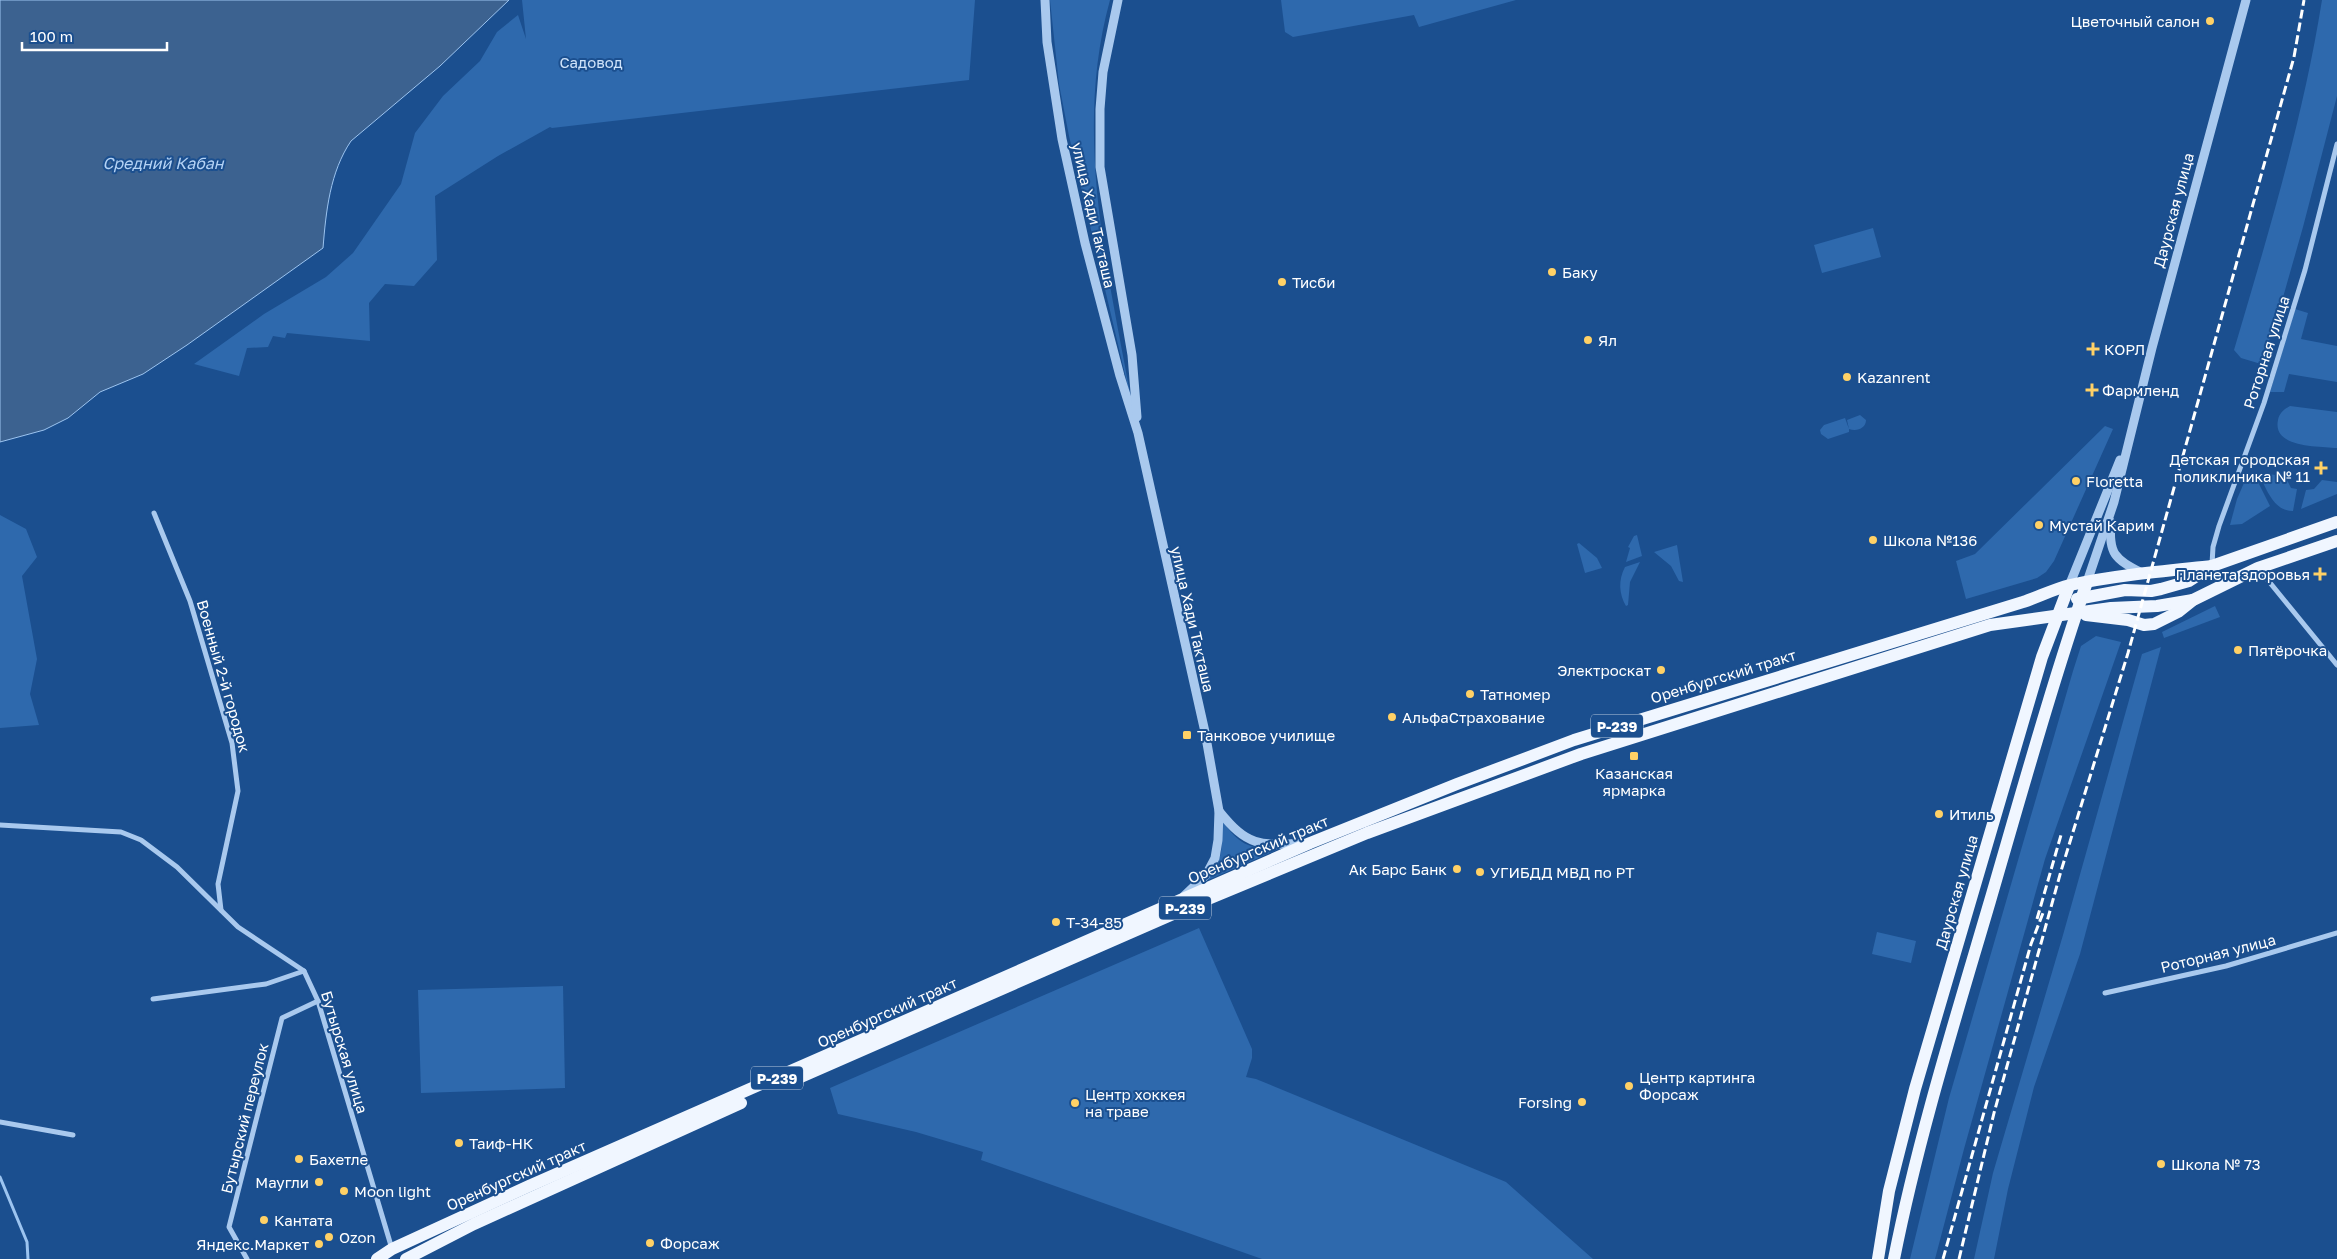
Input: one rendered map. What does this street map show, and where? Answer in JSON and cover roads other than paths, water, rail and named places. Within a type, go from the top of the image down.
[{"type":"main road","points":[[2056,616],[2065,605],[2082,596],[2126,590],[2161,589],[2189,581],[2212,566],[2337,522]]},
{"type":"main road","points":[[2076,614],[2128,620],[2144,625],[2154,624],[2178,612],[2193,600],[2258,568],[2337,541]]},
{"type":"main road","name":"Оренбургский тракт","points":[[377,1259],[392,1249],[529,1186],[1310,843],[1574,740],[2023,602],[2069,586],[2142,573],[2171,572],[2212,566]]},
{"type":"main road","name":"Даурская улица","points":[[1894,1259],[1908,1192],[1933,1094],[2087,582]]},
{"type":"main road","name":"Даурская улица","points":[[1878,1257],[1888,1191],[1915,1089],[2040,666],[2056,616],[2069,586]]},
{"type":"main road","points":[[2076,614],[2111,608],[2157,606],[2193,600]]},
{"type":"main road","name":"Оренбургский тракт","points":[[406,1259],[474,1224],[774,1088],[1196,904],[1368,833],[1573,757],[1990,625],[2076,614]]},
{"type":"street","name":"улица Хади Такташа","points":[[1045,0],[1046,36],[1062,139],[1085,243],[1120,376],[1138,433],[1205,732],[1219,811],[1215,858],[1206,875],[1178,901]]},
{"type":"street","name":"улица Хади Такташа","points":[[1118,0],[1104,72],[1100,109],[1100,167],[1132,355],[1138,433]]},
{"type":"street","name":"Даурская улица","points":[[2087,582],[2114,502],[2152,348],[2246,0]]},
{"type":"street","name":"Роторная улица","points":[[2212,566],[2213,547],[2219,526],[2264,403],[2305,270],[2337,144]]},
{"type":"street","name":"Даурская улица","points":[[2069,586],[2132,430]]},
{"type":"street","points":[[2114,502],[2110,537],[2112,553],[2120,561],[2142,573]]},
{"type":"street","name":"Военный 2-й городок","points":[[154,513],[190,601],[232,743],[238,791],[218,884],[221,911]]},
{"type":"street","points":[[2258,568],[2337,665]]},
{"type":"street","name":"улица Хади Такташа","points":[[1219,811],[1235,831],[1246,839],[1261,844],[1310,843]]},
{"type":"street","points":[[0,826],[121,832],[141,840],[177,867],[238,927],[304,971]]},
{"type":"street","name":"Роторная улица","points":[[2105,993],[2226,966],[2337,933]]},
{"type":"street","points":[[152,999],[266,984],[304,971]]},
{"type":"street","name":"Бутырская улица","points":[[304,971],[318,1001],[371,1185],[392,1249]]},
{"type":"street","name":"Бутырский переулок","points":[[247,1259],[229,1227],[282,1018],[318,1001]]},
{"type":"street","points":[[0,1122],[72,1135]]},
{"type":"water","name":"Средний Кабан","points":[[0,0],[509,0],[440,66],[351,141],[338,166],[330,192],[323,248],[143,374],[100,392],[68,418],[44,430],[0,442]]},
{"type":"waterway","points":[[0,1177],[27,1242],[28,1259]]},
{"type":"railway","points":[[1959,1259],[1994,1113],[2061,871],[2128,653],[2294,57],[2304,0]]},
{"type":"railway","points":[[2037,919],[2061,835]]},
{"type":"railway","points":[[1943,1259],[2031,944],[2043,913]]},
{"type":"place","name":"Цветочный салон","points":[[2210,21]]},
{"type":"place","name":"Баку","points":[[1552,272]]},
{"type":"place","name":"Тисби","points":[[1282,282]]},
{"type":"place","name":"Ял","points":[[1588,340]]},
{"type":"place","name":"КОРЛ","points":[[2093,349]]},
{"type":"place","name":"Kazanrent","points":[[1847,377]]},
{"type":"place","name":"Фармленд","points":[[2092,390]]},
{"type":"place","name":"Детская городская поликлиника № 11","points":[[2321,468]]},
{"type":"place","name":"Floretta","points":[[2076,481]]},
{"type":"place","name":"Мустай Карим","points":[[2039,525]]},
{"type":"place","name":"Школа №136","points":[[1873,540]]},
{"type":"place","name":"Планета здоровья","points":[[2320,574]]},
{"type":"place","name":"Пятёрочка","points":[[2238,650]]},
{"type":"place","name":"Электроскат","points":[[1661,670]]},
{"type":"place","name":"Татномер","points":[[1470,694]]},
{"type":"place","name":"АльфаСтрахование","points":[[1392,717]]},
{"type":"place","name":"Танковое училище","points":[[1187,735]]},
{"type":"place","name":"Казанская ярмарка","points":[[1634,756]]},
{"type":"place","name":"Итиль","points":[[1939,814]]},
{"type":"place","name":"Ак Барс Банк","points":[[1457,869]]},
{"type":"place","name":"УГИБДД МВД по РТ","points":[[1480,872]]},
{"type":"place","name":"T-34-85","points":[[1056,922]]},
{"type":"place","name":"Центр картинга Форсаж","points":[[1629,1086]]},
{"type":"place","name":"Forsing","points":[[1582,1102]]},
{"type":"place","name":"Центр хоккея на траве","points":[[1075,1103]]},
{"type":"place","name":"Таиф-НК","points":[[459,1143]]},
{"type":"place","name":"Бахетле","points":[[299,1159]]},
{"type":"place","name":"Школа № 73","points":[[2161,1164]]},
{"type":"place","name":"Маугли","points":[[319,1182]]},
{"type":"place","name":"Moon light","points":[[344,1191]]},
{"type":"place","name":"Кантата","points":[[264,1220]]},
{"type":"place","name":"Ozon","points":[[329,1237]]},
{"type":"place","name":"Форсаж","points":[[650,1243]]},
{"type":"place","name":"Яндекс.Маркет","points":[[319,1244]]},
{"type":"park label","name":"Садовод","points":[[591,62]]}]
